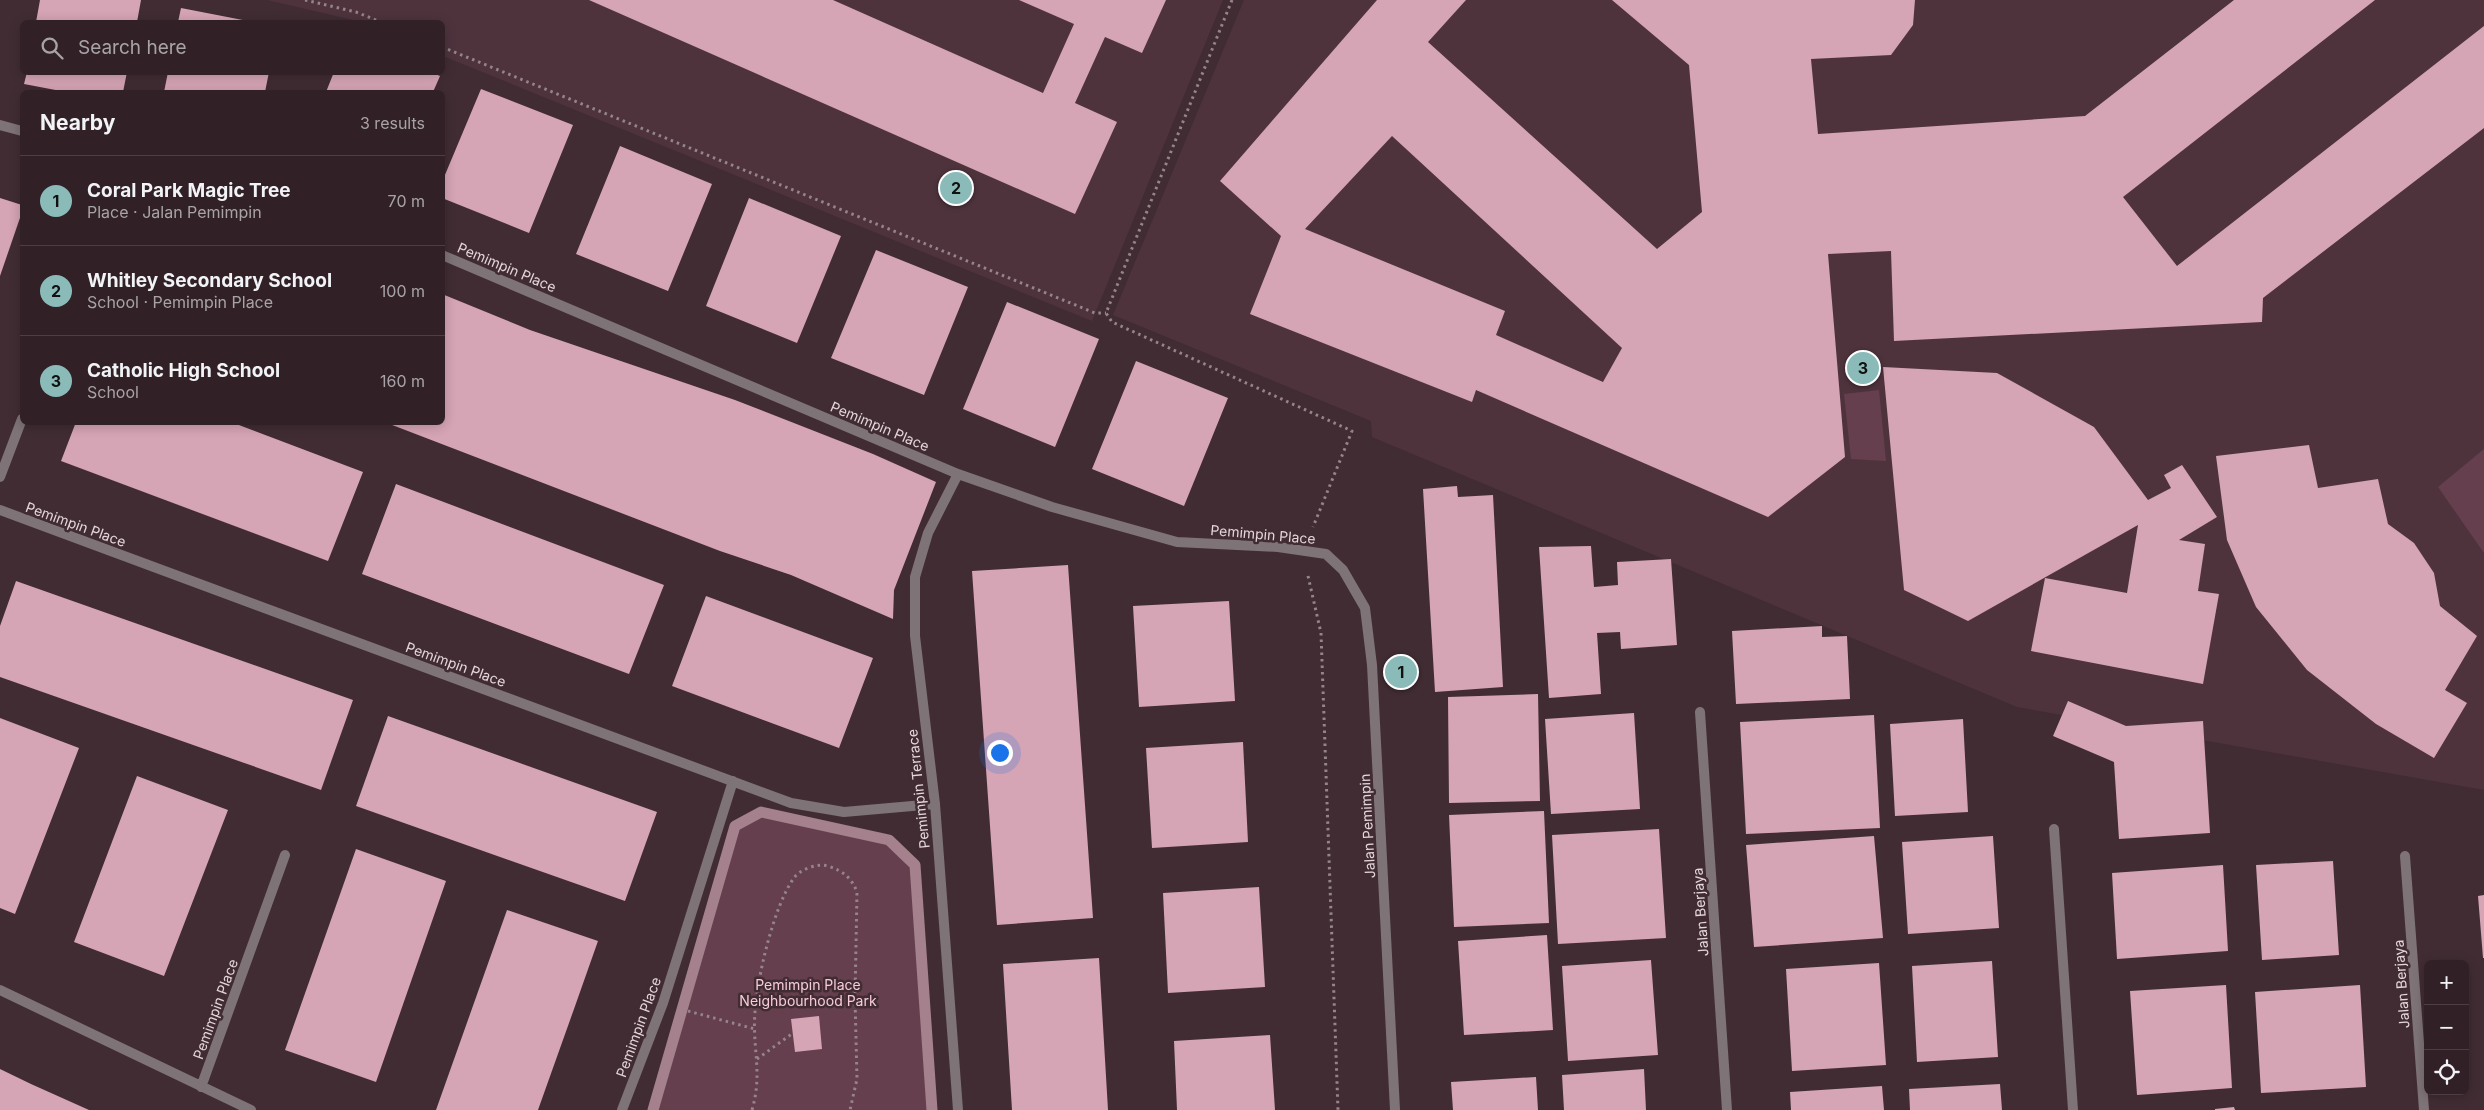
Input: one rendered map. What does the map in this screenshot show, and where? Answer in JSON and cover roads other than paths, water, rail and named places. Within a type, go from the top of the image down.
[{"type":"street","points":[[0,125],[20,130]]},
{"type":"street","name":"Pemimpin Place","points":[[445,256],[958,474],[1052,507],[1177,542],[1303,550],[1326,554]]},
{"type":"street","points":[[0,477],[20,424]]},
{"type":"street","name":"Pemimpin Terrace","points":[[958,474],[928,533],[915,578],[915,636],[935,804],[958,1110]]},
{"type":"street","name":"Pemimpin Place","points":[[0,510],[791,803],[844,812],[935,804]]},
{"type":"street","name":"Jalan Pemimpin","points":[[1326,554],[1343,570],[1365,608],[1372,665],[1395,1110]]},
{"type":"street","name":"Jalan Berjaya","points":[[1700,712],[1727,1110]]},
{"type":"street","name":"Pemimpin Place","points":[[622,1110],[663,1003],[733,781]]},
{"type":"street","points":[[2054,829],[2073,1110]]},
{"type":"street","name":"Pemimpin Place","points":[[201,1087],[285,855]]},
{"type":"street","name":"Jalan Berjaya","points":[[2405,856],[2424,1110]]},
{"type":"street","points":[[0,990],[251,1110]]},
{"type":"waterway","points":[[653,1110],[735,826],[761,812],[889,840],[915,865],[932,1110]]},
{"type":"place","name":"Whitley Secondary School","points":[[956,188]]},
{"type":"place","name":"Catholic High School","points":[[1863,368]]},
{"type":"place","name":"Coral Park Magic Tree","points":[[1401,672]]},
{"type":"park label","name":"Pemimpin Place Neighbourhood Park","points":[[808,992]]}]
